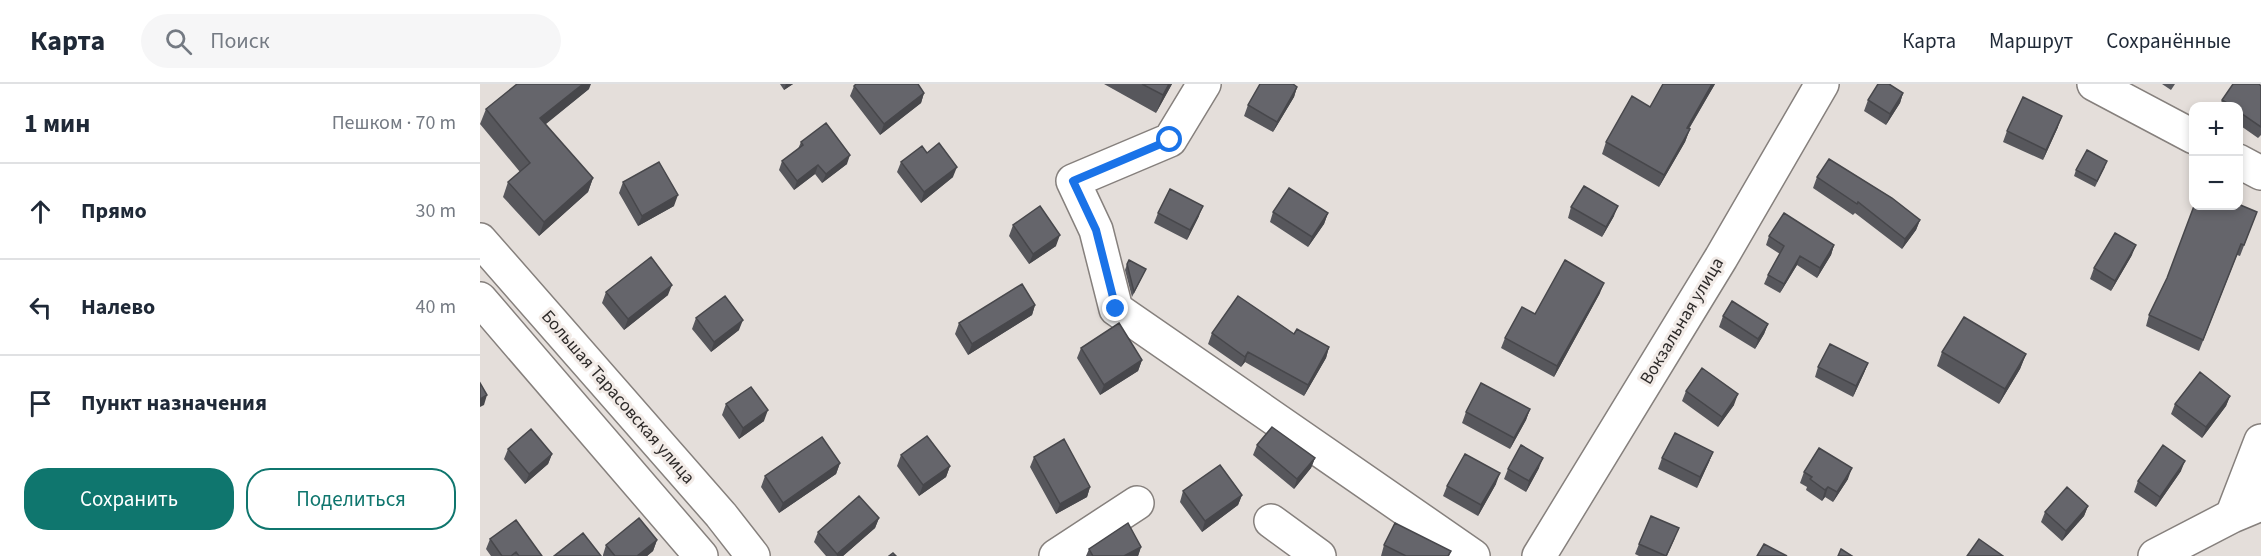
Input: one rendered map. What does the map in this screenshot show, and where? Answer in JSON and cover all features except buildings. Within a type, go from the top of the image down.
[{"type":"street","points":[[1204,84],[1170,140],[1073,181],[1096,230],[1116,309],[1473,556]]},
{"type":"street","name":"Вокзальная улица","points":[[1539,556],[1715,268],[1822,84]]},
{"type":"street","points":[[2094,84],[2189,135]]},
{"type":"street","points":[[2243,164],[2261,173]]},
{"type":"street","name":"Большая Тарасовская улица","points":[[480,240],[721,515],[753,556]]},
{"type":"street","points":[[480,300],[701,556]]},
{"type":"street","points":[[2155,556],[2247,510],[2261,441]]},
{"type":"street","points":[[1056,556],[1137,503]]},
{"type":"street","points":[[1271,521],[1320,556]]},
{"type":"route","points":[[1116,309],[1096,230],[1073,181],[1170,140]]}]
